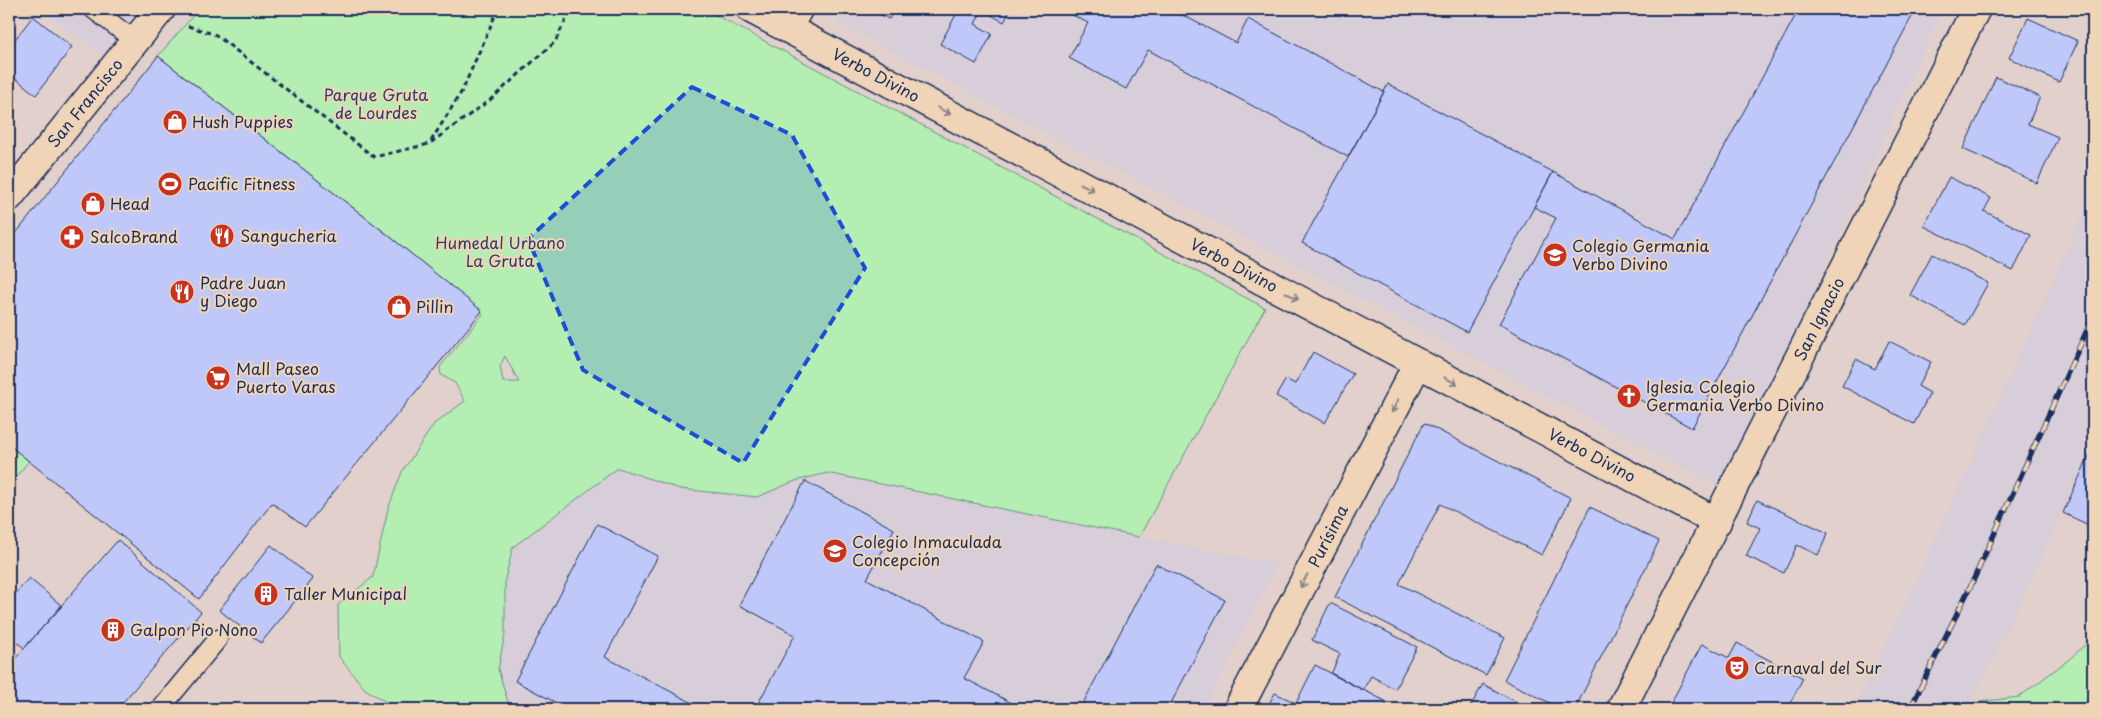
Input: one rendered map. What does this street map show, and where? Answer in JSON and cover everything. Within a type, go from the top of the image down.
[{"type":"street","name":"Verbo Divino","points":[[751,9],[798,20],[1418,363],[1717,522]]},
{"type":"street","name":"San Ignacio","points":[[1622,709],[1976,9]]},
{"type":"street","name":"San Francisco","points":[[9,197],[158,12]]},
{"type":"street","name":"Purísima","points":[[1238,709],[1418,363]]},
{"type":"lane","points":[[92,9],[135,41]]},
{"type":"lane","points":[[160,709],[218,639]]},
{"type":"path","points":[[429,144],[462,91],[498,9]]},
{"type":"path","points":[[158,12],[216,35],[374,157],[429,144],[490,100],[555,42],[571,9]]},
{"type":"highlighted area","points":[[692,87],[792,135],[865,268],[743,463],[583,370],[528,239]]},
{"type":"shaded area","points":[[40,9],[142,9],[104,57]]},
{"type":"shaded area","name":"Colegio Germania Verbo Divino","points":[[843,9],[1942,9],[1724,489],[836,22]]},
{"type":"shaded area","points":[[2093,192],[2093,443],[2008,629],[1967,709],[1853,709],[1888,641],[1962,482]]},
{"type":"shaded area","name":"Colegio Inmaculada Concepción","points":[[536,414],[1277,564],[1204,709],[374,709]]},
{"type":"green space","points":[[199,9],[704,9],[1265,308],[1139,537],[827,473],[795,481],[757,497],[680,489],[618,468],[513,547],[505,579],[505,634],[498,669],[510,709],[397,709],[365,689],[339,657],[338,605],[373,577],[388,509],[402,472],[434,424],[465,401],[455,383],[441,375],[440,367],[483,314],[388,235],[158,56]],"holes":[[[505,356],[519,382],[503,382],[500,366]]]},
{"type":"green space","points":[[9,445],[29,461],[9,485]]},
{"type":"green space","points":[[2093,638],[2093,709],[1967,709],[1971,703],[2019,697],[2067,661]]},
{"type":"building","points":[[869,9],[894,9],[889,19]]},
{"type":"building","points":[[959,9],[1011,9],[1004,22],[982,10],[975,24],[992,34],[976,64],[940,44]]},
{"type":"building","points":[[1061,9],[1171,9],[1236,43],[1248,19],[1384,92],[1348,157],[1148,50],[1126,89],[1069,58],[1088,23]]},
{"type":"building","points":[[1799,9],[1916,9],[1692,428],[1499,324],[1556,218],[1534,207],[1553,172],[1675,239]]},
{"type":"building","points":[[2074,9],[2093,9],[2093,18]]},
{"type":"building","points":[[33,16],[72,47],[36,95],[9,73],[9,47]]},
{"type":"building","points":[[2028,18],[2078,41],[2059,82],[2009,58]]},
{"type":"building","name":"Mall Paseo Puerto Varas","points":[[158,56],[388,235],[482,311],[305,527],[272,503],[199,599],[9,445],[9,242]]},
{"type":"building","points":[[1996,77],[2040,97],[2028,124],[2058,137],[2037,183],[1963,149]]},
{"type":"building","points":[[1388,84],[1553,172],[1467,332],[1302,243]]},
{"type":"building","points":[[1949,177],[1991,198],[1984,211],[2031,235],[2013,271],[1924,226]]},
{"type":"building","points":[[1932,254],[1988,283],[1965,325],[1910,295]]},
{"type":"building","points":[[1889,341],[1931,362],[1918,386],[1930,393],[1914,424],[1842,386],[1856,359],[1875,369]]},
{"type":"building","points":[[1313,352],[1353,374],[1325,423],[1276,396],[1286,379],[1295,384]]},
{"type":"building","points":[[1424,423],[1571,498],[1542,555],[1440,504],[1399,584],[1505,638],[1486,675],[1335,597]]},
{"type":"building","points":[[2093,447],[2093,527],[2063,513]]},
{"type":"building","points":[[805,481],[894,529],[867,579],[984,642],[964,678],[1023,709],[755,709],[795,635],[739,605]]},
{"type":"building","points":[[1757,500],[1828,533],[1818,555],[1797,545],[1784,573],[1746,556],[1760,528],[1747,522]]},
{"type":"building","points":[[1590,507],[1659,541],[1575,709],[1562,709],[1504,680]]},
{"type":"building","points":[[597,524],[658,556],[605,657],[704,709],[568,709],[515,681]]},
{"type":"building","name":"Galpon Pio Nono","points":[[118,540],[201,612],[117,709],[9,709],[9,666]]},
{"type":"building","name":"Taller Municipal","points":[[271,545],[313,579],[261,643],[219,610]]},
{"type":"building","points":[[1156,564],[1225,600],[1168,709],[1080,709]]},
{"type":"building","points":[[29,578],[62,606],[24,648],[9,635],[9,601]]},
{"type":"building","points":[[1330,603],[1417,647],[1395,689],[1371,676],[1363,690],[1331,674],[1340,654],[1312,640]]},
{"type":"building","name":"Carnaval del Sur","points":[[1737,643],[1803,678],[1787,709],[1679,709],[1670,705],[1702,644],[1729,658]]},
{"type":"building","points":[[1315,665],[1387,702],[1384,709],[1266,709],[1275,693],[1296,703]]},
{"type":"building","points":[[1483,684],[1529,709],[1469,709]]},
{"type":"railway","points":[[1910,709],[1972,583],[2093,317]]},
{"type":"place","name":"Hush Puppies","points":[[175,122]]},
{"type":"place","name":"Pacific Fitness","points":[[170,184]]},
{"type":"place","name":"Head","points":[[93,204]]},
{"type":"place","name":"Sangucheria","points":[[222,236]]},
{"type":"place","name":"SalcoBrand","points":[[72,237]]},
{"type":"place","name":"Colegio Germania Verbo Divino","points":[[1555,255]]},
{"type":"place","name":"Padre Juan y Diego","points":[[182,292]]},
{"type":"place","name":"Pillin","points":[[399,307]]},
{"type":"place","name":"Mall Paseo Puerto Varas","points":[[218,378]]},
{"type":"place","name":"Iglesia Colegio Germania Verbo Divino","points":[[1629,396]]},
{"type":"place","name":"Colegio Inmaculada Concepción","points":[[835,551]]},
{"type":"place","name":"Taller Municipal","points":[[266,594]]},
{"type":"place","name":"Galpon Pio Nono","points":[[113,630]]},
{"type":"place","name":"Carnaval del Sur","points":[[1737,668]]},
{"type":"park label","name":"Parque Gruta de Lourdes","points":[[376,104]]},
{"type":"park label","name":"Humedal Urbano La Gruta","points":[[500,252]]}]
